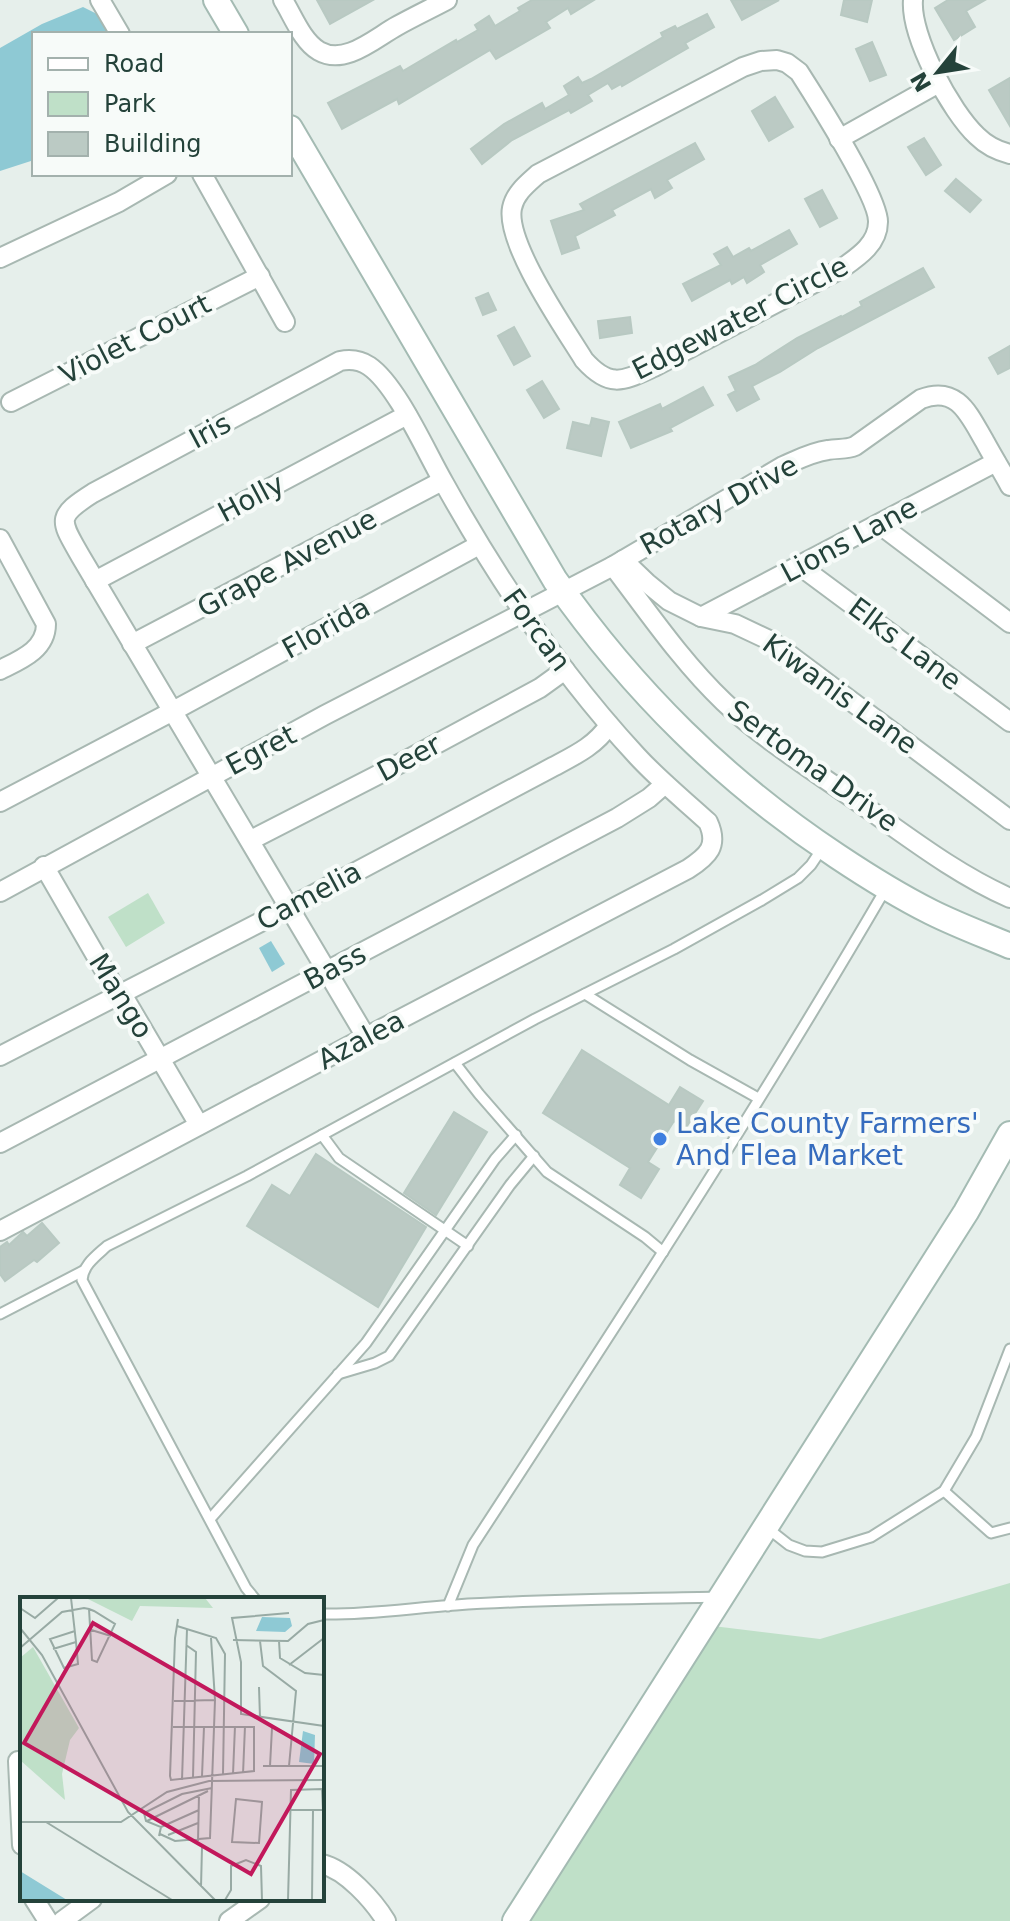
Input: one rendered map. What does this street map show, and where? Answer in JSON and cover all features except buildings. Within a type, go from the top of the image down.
[{"type":"main road","points":[[216,0],[235,32]]},
{"type":"main road","points":[[292,131],[563,592],[615,659],[685,736],[738,784],[799,831],[931,912],[1010,946]]},
{"type":"main road","points":[[515,1921],[966,1212],[1010,1134]]},
{"type":"street","points":[[100,0],[119,32]]},
{"type":"street","points":[[283,0],[315,49],[336,55],[363,48],[447,0]]},
{"type":"street","points":[[913,0],[915,26],[939,83],[975,135],[986,144],[1010,154]]},
{"type":"street","name":"Edgewater Circle","points":[[777,60],[799,72],[839,139],[878,212],[879,224],[869,246],[841,269],[629,378],[616,380],[603,377],[584,360],[541,288],[514,234],[512,207],[525,185],[538,174],[743,67],[761,61],[777,60]]},
{"type":"street","points":[[839,139],[939,83]]},
{"type":"street","points":[[0,258],[119,202],[164,176]]},
{"type":"street","points":[[203,176],[285,322]]},
{"type":"street","name":"Violet Court","points":[[11,402],[260,276]]},
{"type":"street","name":"Iris","points":[[366,1037],[81,557],[65,527],[65,520],[71,507],[93,493],[340,361],[348,359],[370,366],[392,393]]},
{"type":"street","name":"Forcan","points":[[392,393],[479,545],[523,613],[609,725],[665,784],[708,822],[714,841]]},
{"type":"street","name":"Rotary Drive","points":[[523,613],[618,563],[783,466],[812,454],[855,446],[921,399],[932,395],[943,395],[962,405],[1010,486]]},
{"type":"street","name":"Holly","points":[[95,581],[407,415]]},
{"type":"street","name":"Lions Lane","points":[[701,617],[996,462]]},
{"type":"street","name":"Grape Avenue","points":[[132,644],[442,481]]},
{"type":"street","points":[[879,524],[1010,623]]},
{"type":"street","points":[[0,539],[46,624],[46,633],[35,650],[0,670]]},
{"type":"street","name":"Florida","points":[[0,802],[479,545]]},
{"type":"street","name":"Kiwanis Lane","points":[[618,563],[669,601],[701,617],[735,624],[771,641],[1010,820]]},
{"type":"street","name":"Sertoma Drive","points":[[618,563],[699,676],[759,732],[931,853],[991,890],[1010,898]]},
{"type":"street","name":"Elks Lane","points":[[800,566],[1010,722]]},
{"type":"street","name":"Egret","points":[[0,892],[325,715],[523,613]]},
{"type":"street","name":"Deer","points":[[251,840],[540,688],[565,670]]},
{"type":"street","name":"Camelia","points":[[0,1056],[290,907],[590,746],[602,738],[609,725]]},
{"type":"street","name":"Bass","points":[[0,1143],[617,818],[665,784]]},
{"type":"street","name":"Azalea","points":[[0,1231],[688,869],[699,862],[714,841]]},
{"type":"street","name":"Mango","points":[[44,866],[199,1125]]},
{"type":"street","points":[[13,1761],[20,1826]]},
{"type":"street","points":[[324,1865],[349,1879],[386,1921]]},
{"type":"street","points":[[35,1901],[48,1921]]},
{"type":"street","points":[[62,1921],[89,1901]]},
{"type":"street","points":[[229,1921],[253,1910]]},
{"type":"lane","points":[[0,1314],[83,1271],[107,1246],[247,1176],[762,900],[798,878],[823,847]]},
{"type":"lane","points":[[448,1606],[473,1545],[663,1252],[823,996],[886,887]]},
{"type":"lane","points":[[585,994],[690,1060],[758,1098]]},
{"type":"lane","points":[[455,1063],[547,1172],[663,1252]]},
{"type":"lane","points":[[322,1135],[339,1158],[468,1246]]},
{"type":"lane","points":[[210,1519],[366,1343],[495,1159],[516,1135]]},
{"type":"lane","points":[[338,1374],[389,1356],[510,1185],[534,1156]]},
{"type":"lane","points":[[83,1271],[82,1280],[253,1597]]},
{"type":"lane","points":[[766,1527],[789,1545],[805,1551],[822,1552],[871,1537],[944,1491],[976,1437],[1010,1349]]},
{"type":"lane","points":[[944,1491],[991,1533],[1010,1528]]},
{"type":"lane","points":[[324,1614],[559,1601],[721,1597]]},
{"type":"green space","points":[[148,893],[165,923],[126,947],[108,917]]},
{"type":"green space","points":[[1010,1583],[1010,1921],[525,1921],[713,1626],[820,1639]]},
{"type":"water","points":[[83,7],[103,17],[109,32],[32,32],[32,161],[0,171],[0,48],[42,24]]},
{"type":"water","points":[[271,941],[285,964],[272,972],[259,948]]},
{"type":"place","name":"Lake County Farmers' And Flea Market","points":[[660,1139]]}]
